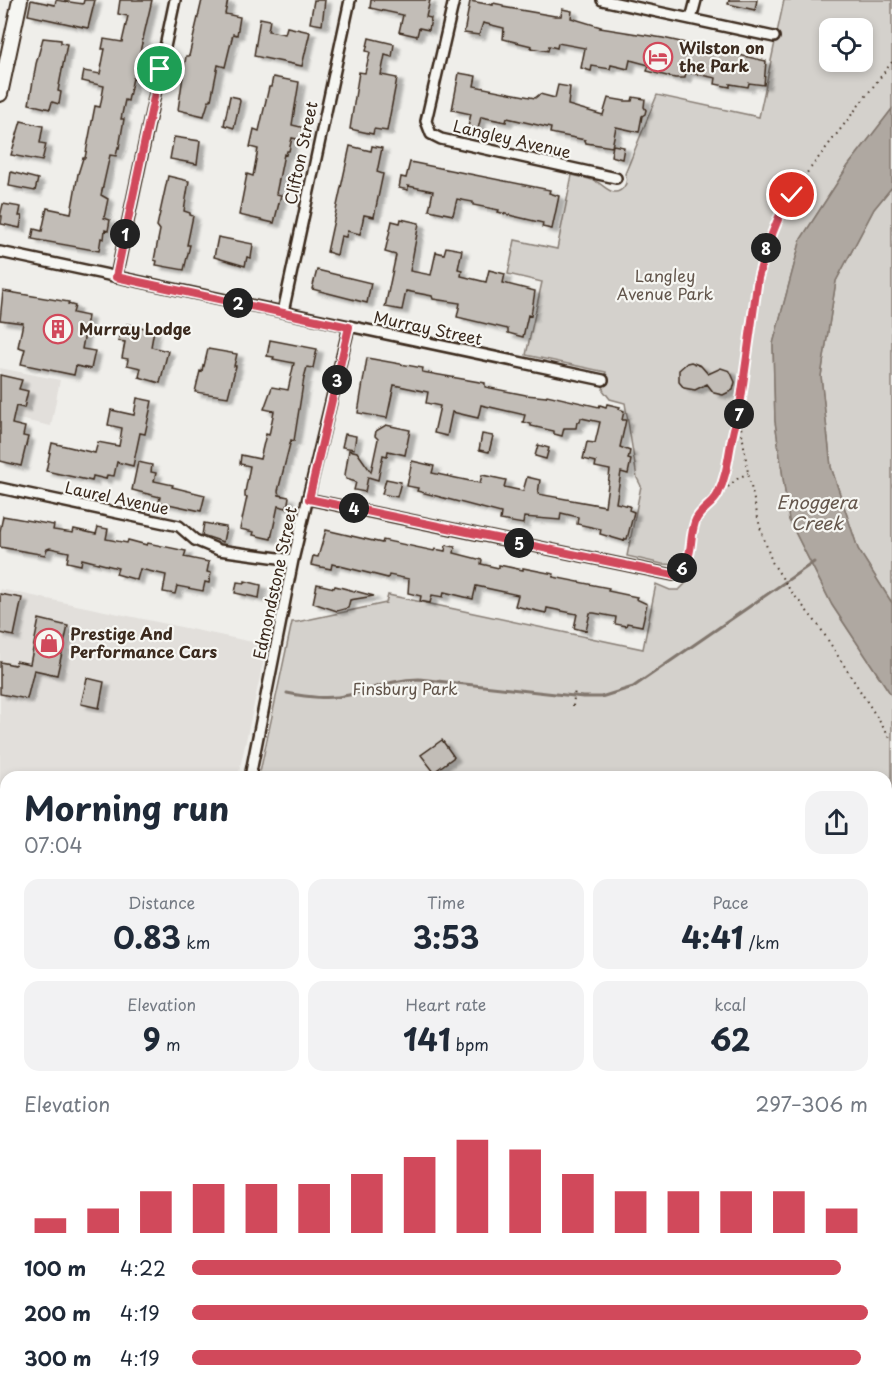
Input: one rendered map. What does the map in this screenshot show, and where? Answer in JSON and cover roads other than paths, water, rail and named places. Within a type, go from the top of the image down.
[{"type":"main road","points":[[0,94],[20,0]]},
{"type":"street","points":[[116,277],[175,0]]},
{"type":"street","name":"Clifton Street","points":[[283,312],[350,0]]},
{"type":"street","name":"Langley Avenue","points":[[454,0],[426,121],[431,134],[616,178]]},
{"type":"street","points":[[602,0],[774,37]]},
{"type":"street","points":[[691,19],[696,0]]},
{"type":"street","name":"Murray Street","points":[[0,252],[603,380]]},
{"type":"street","name":"Edmondstone Street","points":[[251,771],[293,560],[349,327]]},
{"type":"street","name":"Laurel Avenue","points":[[0,488],[179,526],[195,540],[219,550],[293,560]]},
{"type":"street","points":[[309,499],[673,575]]},
{"type":"water","name":"Enoggera Creek","points":[[892,109],[892,187],[874,209],[836,281],[821,376],[831,467],[858,549],[892,603],[892,696],[832,605],[789,520],[775,421],[773,344],[801,239],[848,166]]},
{"type":"waterway","points":[[287,693],[326,698],[349,695],[392,682],[419,679],[601,697],[633,687],[814,562]]},
{"type":"place","name":"Wilston on the Park","points":[[658,57]]},
{"type":"place","name":"Murray Lodge","points":[[58,329]]},
{"type":"place","name":"Prestige And Performance Cars","points":[[49,643]]},
{"type":"park label","name":"Langley Avenue Park","points":[[665,285]]},
{"type":"park label","name":"Finsbury Park","points":[[405,689]]}]
